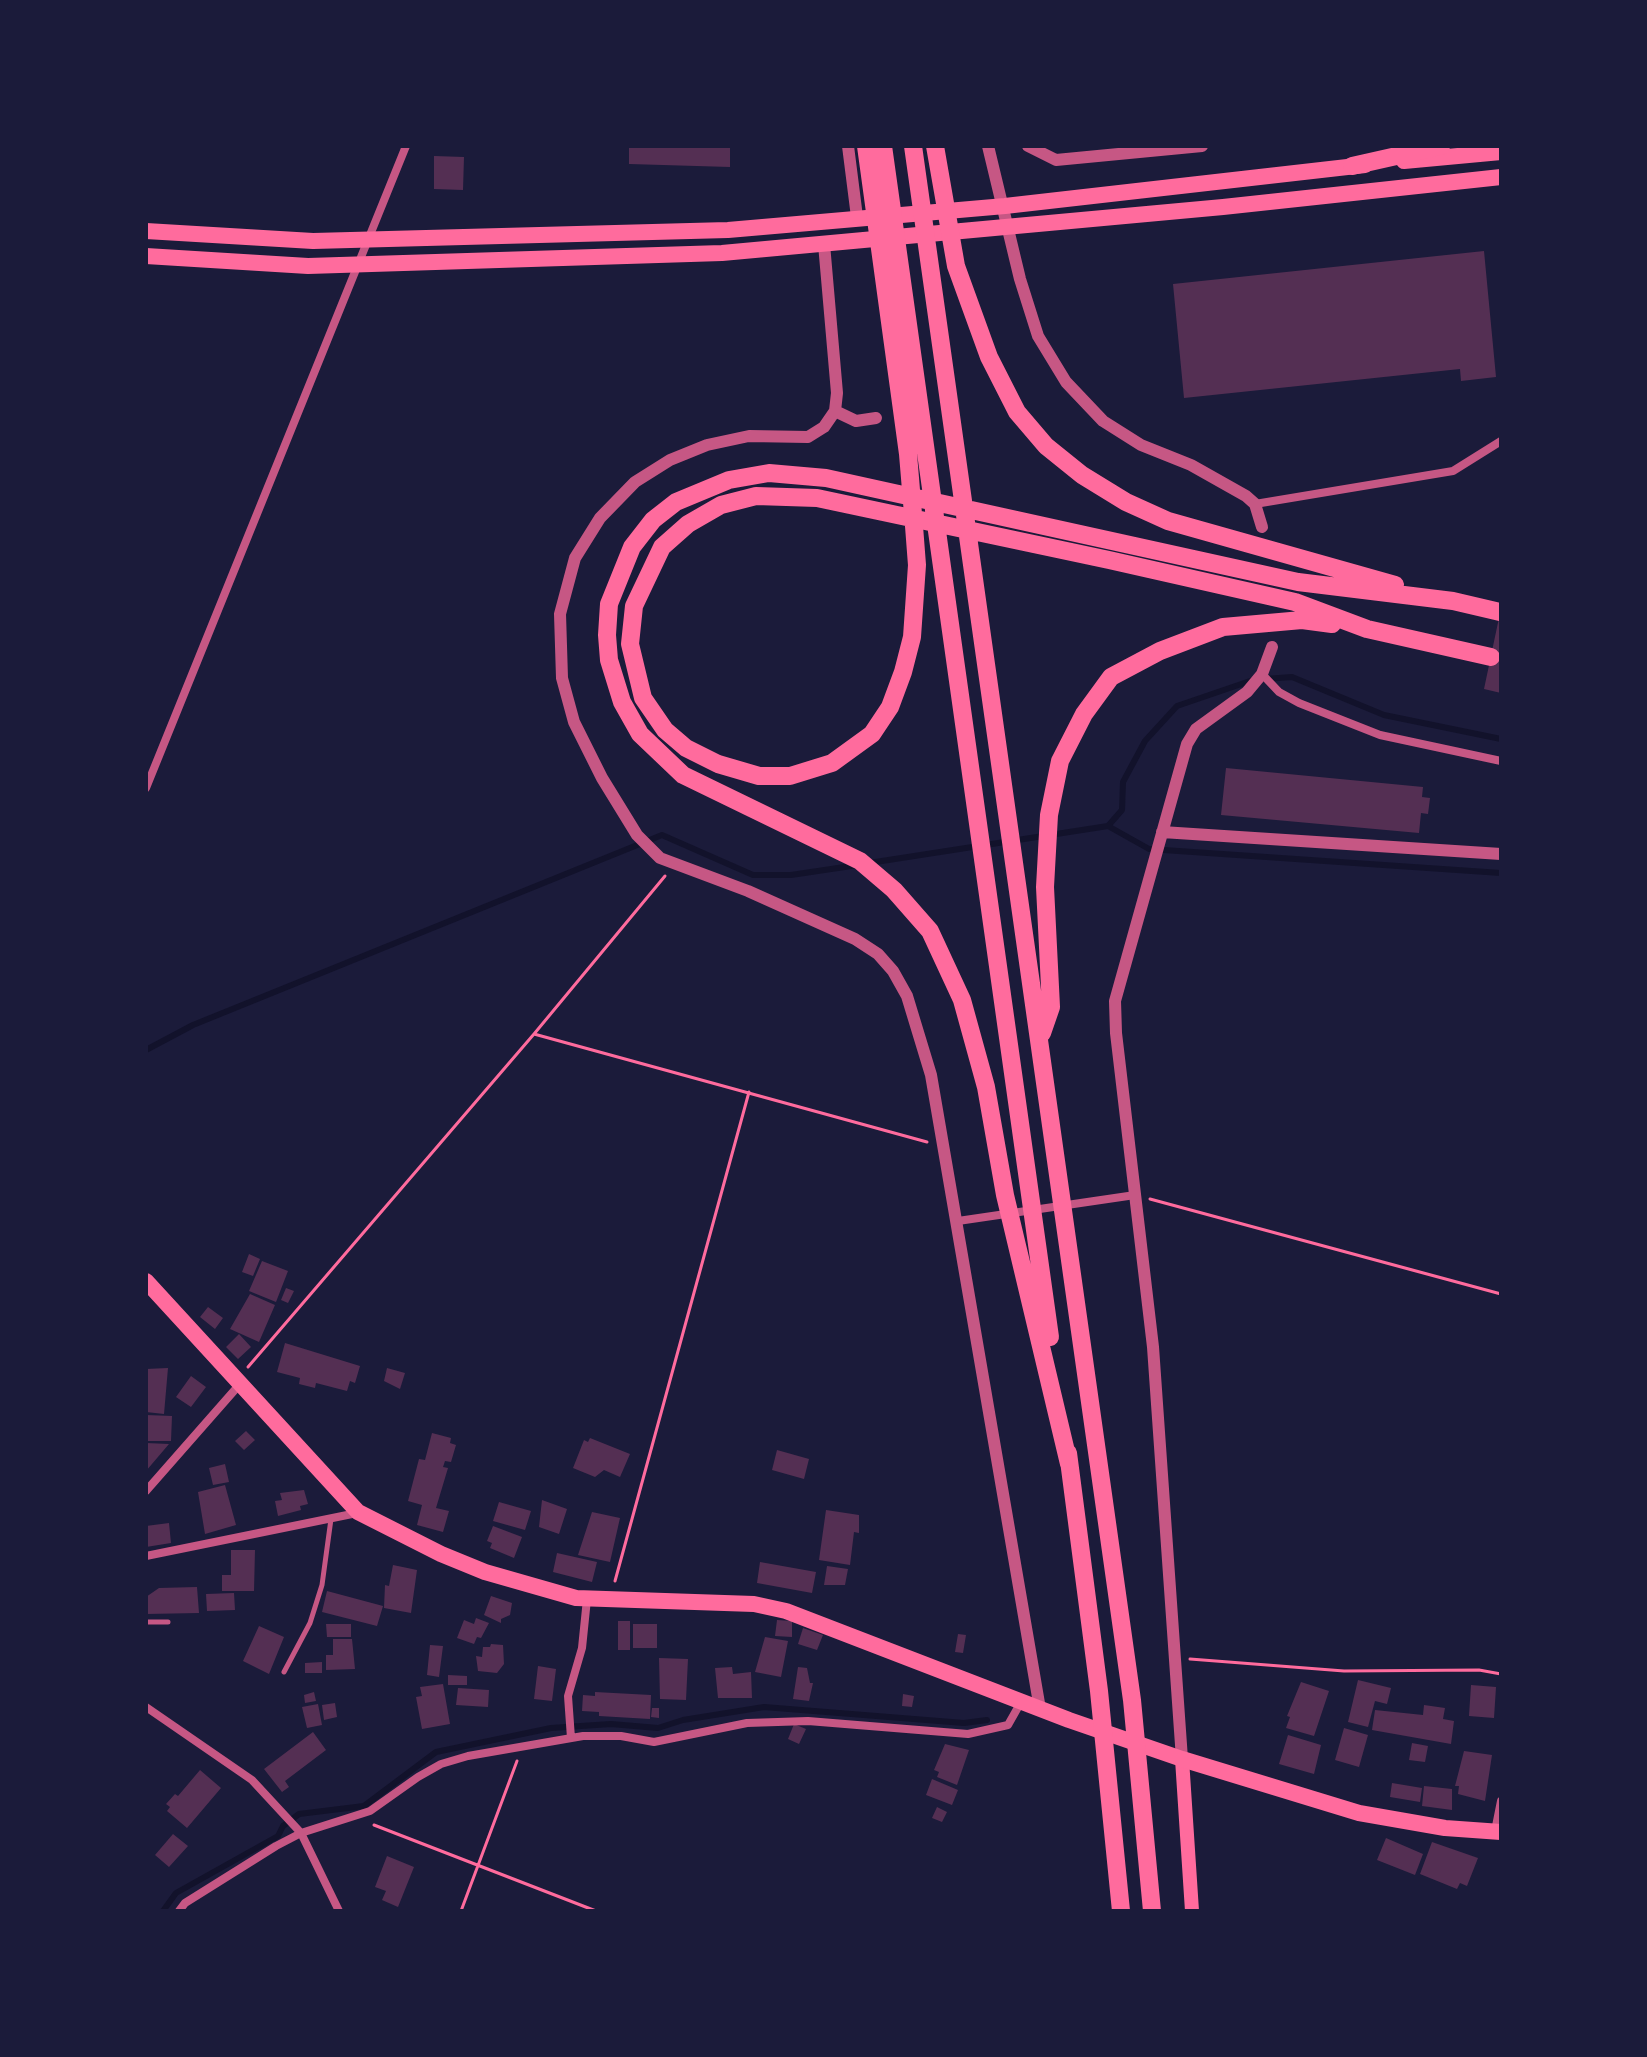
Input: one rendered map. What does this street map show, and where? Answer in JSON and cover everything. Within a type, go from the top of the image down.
[{"type":"highway","points":[[866,146],[891,274],[917,455],[941,570],[1069,1464],[1099,1691],[1121,1911]]},
{"type":"highway","points":[[883,146],[891,274]]},
{"type":"highway","points":[[913,146],[955,465],[1040,1039],[1132,1700],[1152,1911]]},
{"type":"highway","points":[[935,146],[956,266],[989,357],[1017,412],[1046,446],[1082,475],[1126,502],[1168,521],[1500,612]]},
{"type":"highway","points":[[1352,166],[1441,146]]},
{"type":"highway","points":[[917,455],[917,565],[912,637],[890,707],[872,734],[832,763],[790,776],[759,776],[718,764],[686,748],[665,730],[643,698],[630,644],[634,606],[645,577],[662,547],[688,524],[721,505],[756,496],[817,498],[1109,560],[1295,602],[1367,629]]},
{"type":"highway","points":[[1069,1464],[1009,1213],[986,1087],[962,1000],[930,931],[860,861],[683,775],[640,734],[622,702],[609,660],[609,604],[632,547],[653,520],[676,502],[729,480],[769,473],[826,478],[1298,582],[1453,601]]},
{"type":"highway","points":[[1040,1039],[1051,1007],[1045,887],[1049,815],[1060,761],[1084,714],[1111,677],[1160,651],[1223,627],[1302,620],[1367,629],[1491,657]]},
{"type":"main road","points":[[146,231],[313,241],[728,230],[1005,206],[1501,152]]},
{"type":"main road","points":[[146,256],[308,266],[722,253],[1501,177]]},
{"type":"main road","points":[[146,1281],[358,1512],[396,1534],[485,1572],[587,1599],[754,1604],[786,1611],[1040,1709],[1182,1759],[1359,1813],[1431,1826],[1498,1832]]},
{"type":"main road","points":[[1182,1759],[1192,1911]]},
{"type":"street","points":[[146,788],[406,146]]},
{"type":"street","points":[[848,146],[857,217]]},
{"type":"street","points":[[988,146],[1038,336],[1051,370],[1103,421],[1141,445],[1227,484],[1255,504],[1262,527]]},
{"type":"street","points":[[1028,146],[1056,160],[1202,146]]},
{"type":"street","points":[[824,244],[837,393],[835,411],[824,427],[808,437],[749,436],[707,445],[670,460],[635,482],[600,518],[575,558],[560,614],[562,678],[574,722],[637,835],[660,858],[841,933],[878,954],[893,971],[907,996],[921,1034],[958,1221],[1040,1709]]},
{"type":"street","points":[[835,411],[856,421],[876,418]]},
{"type":"street","points":[[1255,504],[1453,471],[1501,441]]},
{"type":"street","points":[[1182,1759],[1153,1347],[1115,1001],[1187,744],[1196,729],[1247,692],[1261,675],[1272,647]]},
{"type":"street","points":[[1261,675],[1279,692],[1299,703],[1380,735],[1501,761]]},
{"type":"street","points":[[1162,834],[1501,854]]},
{"type":"street","points":[[958,1221],[1135,1195]]},
{"type":"street","points":[[146,1491],[239,1382]]},
{"type":"street","points":[[146,1556],[358,1512]]},
{"type":"street","points":[[570,1738],[568,1696],[582,1648],[587,1599]]},
{"type":"street","points":[[179,1911],[200,1893],[301,1833],[355,1817],[441,1764],[570,1738],[621,1736],[654,1742],[747,1723],[808,1721],[968,1734],[1008,1725],[1022,1701]]},
{"type":"street","points":[[146,1707],[252,1780],[301,1833],[339,1911]]},
{"type":"street","points":[[1498,1832],[1501,1801]]},
{"type":"lane","points":[[284,1672],[310,1623],[322,1585],[331,1519]]},
{"type":"lane","points":[[146,1622],[168,1622]]},
{"type":"path","points":[[239,1382],[660,886],[671,862]]},
{"type":"path","points":[[534,1034],[942,1147]]},
{"type":"path","points":[[610,1601],[749,1092]]},
{"type":"path","points":[[1135,1195],[1501,1294]]},
{"type":"path","points":[[1174,1660],[1213,1658],[1344,1671],[1479,1670],[1501,1674]]},
{"type":"path","points":[[461,1911],[522,1746]]},
{"type":"path","points":[[355,1817],[596,1911]]},
{"type":"building","points":[[629,146],[730,146],[730,167],[629,164]]},
{"type":"building","points":[[434,156],[464,157],[463,190],[434,189]]},
{"type":"building","points":[[1484,251],[1496,377],[1461,381],[1460,369],[1184,398],[1173,284]]},
{"type":"building","points":[[1501,613],[1501,693],[1484,689]]},
{"type":"building","points":[[1226,768],[1423,787],[1422,797],[1430,798],[1428,814],[1421,813],[1419,833],[1221,815]]},
{"type":"building","points":[[249,1254],[260,1259],[253,1276],[242,1272]]},
{"type":"building","points":[[262,1261],[288,1271],[276,1302],[249,1291]]},
{"type":"building","points":[[286,1288],[294,1291],[288,1303],[281,1300]]},
{"type":"building","points":[[250,1294],[275,1305],[259,1342],[230,1329]]},
{"type":"building","points":[[208,1307],[223,1318],[215,1329],[200,1317]]},
{"type":"building","points":[[239,1334],[251,1347],[238,1359],[226,1347]]},
{"type":"building","points":[[285,1343],[360,1366],[355,1383],[350,1381],[347,1391],[316,1383],[315,1388],[299,1384],[300,1378],[277,1372]]},
{"type":"building","points":[[168,1368],[164,1414],[146,1412],[146,1369]]},
{"type":"building","points":[[387,1368],[405,1373],[400,1389],[384,1381]]},
{"type":"building","points":[[191,1376],[206,1387],[191,1407],[176,1397]]},
{"type":"building","points":[[146,1415],[172,1416],[171,1441],[146,1441]]},
{"type":"building","points":[[246,1431],[255,1440],[244,1450],[235,1441]]},
{"type":"building","points":[[432,1433],[451,1438],[450,1443],[456,1445],[451,1462],[445,1461],[443,1467],[448,1468],[436,1508],[449,1511],[443,1532],[417,1525],[422,1505],[408,1501],[419,1459],[425,1460]]},
{"type":"building","points":[[590,1438],[630,1454],[620,1477],[604,1470],[595,1477],[573,1468],[584,1440],[588,1442]]},
{"type":"building","points":[[146,1443],[169,1444],[146,1471]]},
{"type":"building","points":[[777,1450],[809,1459],[804,1479],[772,1470]]},
{"type":"building","points":[[225,1464],[229,1482],[213,1485],[209,1468]]},
{"type":"building","points":[[225,1485],[236,1525],[205,1534],[198,1492]]},
{"type":"building","points":[[304,1490],[308,1504],[300,1506],[301,1510],[278,1516],[275,1501],[282,1500],[280,1493]]},
{"type":"building","points":[[542,1500],[567,1509],[559,1534],[539,1527]]},
{"type":"building","points":[[499,1502],[531,1511],[525,1530],[493,1521]]},
{"type":"building","points":[[826,1510],[859,1515],[859,1533],[854,1532],[850,1565],[819,1560]]},
{"type":"building","points":[[592,1512],[620,1518],[610,1562],[578,1555]]},
{"type":"building","points":[[169,1523],[171,1543],[146,1547],[146,1526]]},
{"type":"building","points":[[493,1526],[522,1537],[514,1558],[490,1548],[492,1543],[487,1541]]},
{"type":"building","points":[[231,1550],[255,1550],[254,1591],[222,1591],[222,1575],[231,1575]]},
{"type":"building","points":[[557,1553],[597,1562],[592,1582],[553,1572]]},
{"type":"building","points":[[760,1562],[816,1572],[812,1593],[757,1583]]},
{"type":"building","points":[[393,1565],[417,1570],[411,1613],[384,1608],[385,1585],[389,1586]]},
{"type":"building","points":[[827,1566],[848,1569],[845,1585],[824,1585]]},
{"type":"building","points":[[197,1587],[199,1613],[146,1614],[146,1597],[159,1588]]},
{"type":"building","points":[[327,1591],[383,1606],[377,1626],[322,1612]]},
{"type":"building","points":[[234,1593],[235,1610],[207,1611],[206,1594]]},
{"type":"building","points":[[491,1596],[512,1603],[510,1615],[501,1619],[501,1623],[484,1615]]},
{"type":"building","points":[[476,1618],[489,1623],[481,1638],[477,1637],[474,1644],[457,1638],[464,1620],[474,1624]]},
{"type":"building","points":[[777,1620],[792,1621],[792,1637],[775,1636]]},
{"type":"building","points":[[618,1621],[630,1621],[630,1650],[618,1650]]},
{"type":"building","points":[[326,1624],[351,1624],[351,1637],[327,1637]]},
{"type":"building","points":[[633,1624],[657,1624],[657,1648],[633,1648]]},
{"type":"building","points":[[259,1626],[284,1637],[269,1674],[243,1661]]},
{"type":"building","points":[[803,1628],[823,1635],[817,1650],[798,1644]]},
{"type":"building","points":[[958,1634],[966,1635],[963,1653],[955,1652]]},
{"type":"building","points":[[765,1637],[788,1641],[781,1677],[755,1672]]},
{"type":"building","points":[[333,1639],[352,1639],[355,1669],[326,1670],[326,1655],[333,1655]]},
{"type":"building","points":[[491,1644],[503,1645],[504,1664],[497,1673],[478,1671],[476,1656],[482,1657],[483,1647],[490,1647]]},
{"type":"building","points":[[430,1645],[443,1646],[439,1677],[427,1675]]},
{"type":"building","points":[[659,1658],[688,1659],[686,1700],[660,1699]]},
{"type":"building","points":[[322,1662],[322,1673],[305,1673],[305,1663]]},
{"type":"building","points":[[538,1666],[556,1669],[552,1701],[534,1699]]},
{"type":"building","points":[[732,1667],[733,1674],[751,1672],[752,1698],[718,1698],[715,1668]]},
{"type":"building","points":[[798,1667],[807,1668],[810,1683],[813,1683],[809,1701],[793,1699]]},
{"type":"building","points":[[448,1675],[467,1676],[467,1685],[448,1685]]},
{"type":"building","points":[[1358,1680],[1391,1688],[1387,1704],[1375,1701],[1368,1727],[1348,1722]]},
{"type":"building","points":[[1301,1682],[1329,1691],[1314,1736],[1286,1728],[1290,1717],[1287,1716]]},
{"type":"building","points":[[443,1684],[450,1724],[422,1729],[416,1697],[422,1696],[420,1687]]},
{"type":"building","points":[[1471,1685],[1496,1687],[1494,1718],[1469,1716]]},
{"type":"building","points":[[458,1688],[489,1690],[488,1707],[456,1705]]},
{"type":"building","points":[[314,1692],[316,1701],[305,1703],[304,1695]]},
{"type":"building","points":[[595,1692],[651,1695],[650,1719],[599,1716],[599,1712],[582,1711],[583,1695],[595,1696]]},
{"type":"building","points":[[903,1694],[914,1696],[912,1707],[902,1706]]},
{"type":"building","points":[[335,1703],[337,1717],[324,1720],[322,1705]]},
{"type":"building","points":[[318,1704],[322,1725],[307,1728],[302,1707]]},
{"type":"building","points":[[1424,1705],[1445,1708],[1443,1719],[1454,1721],[1451,1744],[1372,1730],[1375,1710],[1423,1715]]},
{"type":"building","points":[[652,1708],[659,1708],[659,1718],[651,1717]]},
{"type":"building","points":[[794,1724],[806,1729],[799,1744],[788,1739]]},
{"type":"building","points":[[1344,1728],[1368,1735],[1359,1767],[1335,1760]]},
{"type":"building","points":[[313,1732],[326,1750],[285,1781],[289,1787],[282,1792],[264,1769]]},
{"type":"building","points":[[1288,1735],[1321,1745],[1314,1774],[1279,1764]]},
{"type":"building","points":[[1412,1743],[1428,1746],[1425,1762],[1409,1760]]},
{"type":"building","points":[[945,1744],[969,1750],[957,1785],[937,1777],[939,1772],[934,1770]]},
{"type":"building","points":[[1464,1751],[1492,1755],[1485,1801],[1458,1794],[1459,1786],[1455,1786]]},
{"type":"building","points":[[200,1770],[221,1788],[187,1828],[167,1811],[170,1807],[166,1804],[175,1794],[178,1796]]},
{"type":"building","points":[[932,1779],[958,1790],[952,1805],[926,1795]]},
{"type":"building","points":[[1392,1783],[1422,1788],[1420,1802],[1390,1797]]},
{"type":"building","points":[[1424,1786],[1452,1789],[1452,1810],[1422,1806]]},
{"type":"building","points":[[937,1807],[947,1812],[942,1822],[932,1818]]},
{"type":"building","points":[[173,1834],[188,1846],[169,1867],[155,1855]]},
{"type":"building","points":[[1386,1838],[1423,1854],[1415,1875],[1377,1860]]},
{"type":"building","points":[[1432,1842],[1478,1858],[1467,1886],[1460,1883],[1457,1889],[1420,1874]]},
{"type":"building","points":[[387,1856],[414,1867],[398,1907],[382,1900],[386,1891],[375,1887]]},
{"type":"waterway","points":[[1265,679],[1292,677],[1384,715],[1501,739]]},
{"type":"waterway","points":[[1108,826],[1122,810],[1123,782],[1145,741],[1177,706],[1253,680]]},
{"type":"waterway","points":[[869,863],[1108,826],[1149,849],[1501,873]]},
{"type":"waterway","points":[[146,1050],[193,1025],[662,835],[753,875],[791,875],[858,865]]},
{"type":"waterway","points":[[163,1911],[176,1893],[278,1836],[283,1826],[299,1814],[364,1806],[436,1752],[551,1728],[611,1724],[658,1728],[683,1720],[764,1707],[964,1723],[987,1720]]}]
